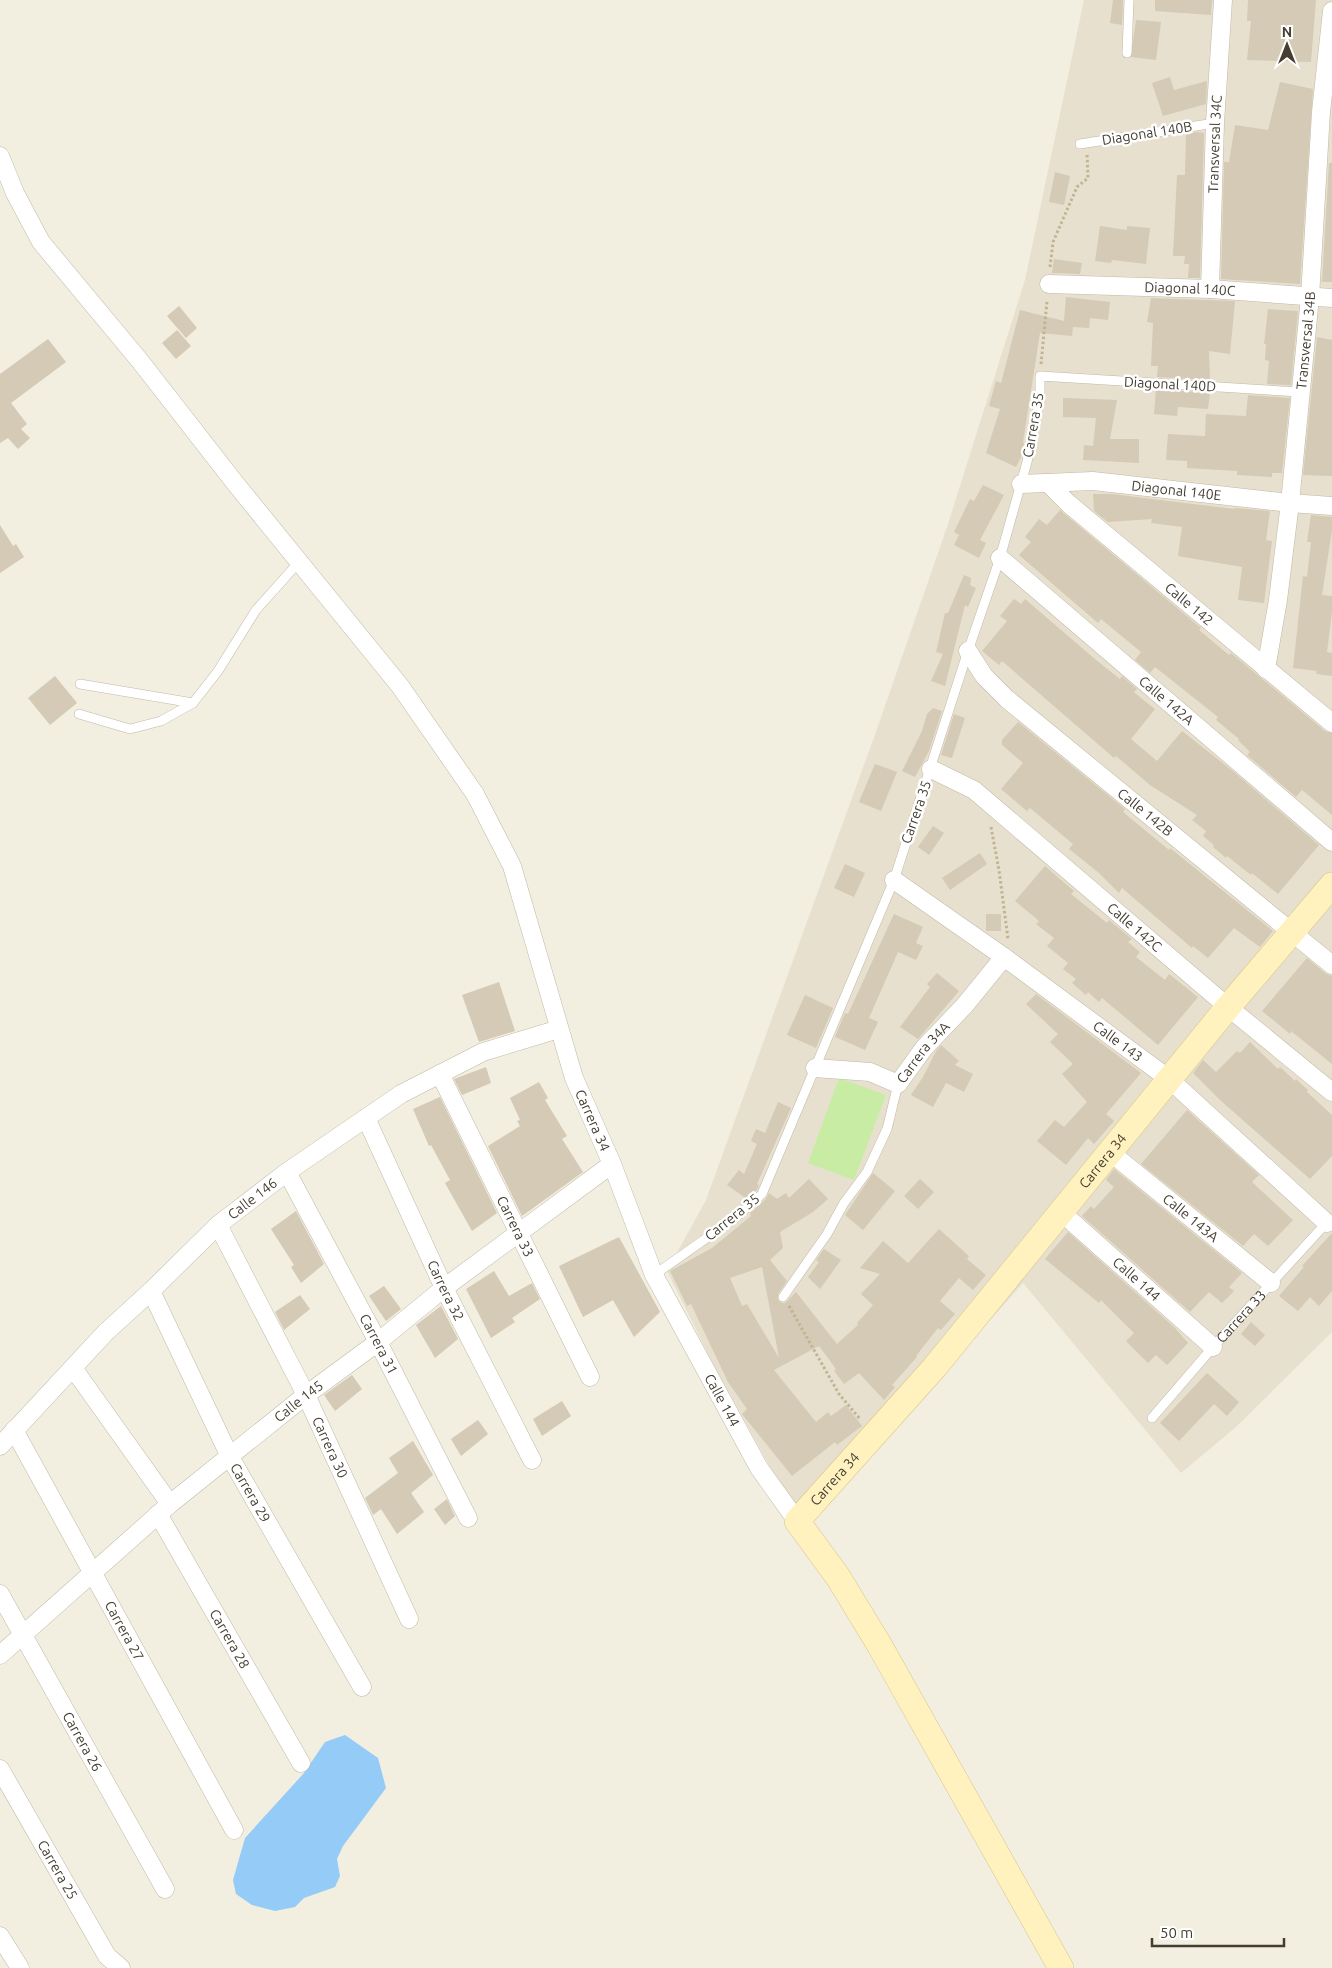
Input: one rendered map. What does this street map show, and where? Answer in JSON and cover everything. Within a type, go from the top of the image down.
[{"type":"street","name":"Transversal 34C","points":[[1210,289],[1215,123],[1223,0]]},
{"type":"street","name":"Transversal 34B","points":[[1266,669],[1278,600],[1290,503],[1310,297],[1321,122],[1332,10]]},
{"type":"street","name":"Carrera 34","points":[[0,156],[15,193],[41,242],[140,361],[400,686],[475,794],[512,866],[574,1078],[612,1164],[654,1275]]},
{"type":"street","name":"Diagonal 140C","points":[[1049,284],[1210,289],[1332,298]]},
{"type":"street","name":"Diagonal 140E","points":[[1021,484],[1093,481],[1332,506]]},
{"type":"street","name":"Calle 142","points":[[1048,483],[1069,504],[1332,723]]},
{"type":"street","name":"Calle 142A","points":[[1000,558],[1332,842]]},
{"type":"street","name":"Calle 142B","points":[[968,651],[984,676],[1008,699],[1332,966]]},
{"type":"street","name":"Calle 142C","points":[[931,769],[974,790],[1228,1007],[1332,1092]]},
{"type":"street","name":"Calle 143","points":[[894,880],[1004,957],[1169,1079],[1329,1220]]},
{"type":"street","name":"Carrera 34","points":[[797,1521],[934,1368],[1228,1007],[1332,885]]},
{"type":"street","name":"Carrera 34A","points":[[898,1084],[924,1048],[965,1005],[1004,957]]},
{"type":"street","name":"Calle 146","points":[[0,1446],[106,1332],[152,1291],[218,1225],[287,1172],[401,1094],[483,1052],[559,1029]]},
{"type":"street","points":[[815,1068],[870,1072],[898,1084]]},
{"type":"street","name":"Carrera 33","points":[[440,1074],[590,1377]]},
{"type":"street","name":"Carrera 32","points":[[366,1118],[444,1288],[532,1460]]},
{"type":"street","name":"Calle 143A","points":[[1110,1152],[1271,1283]]},
{"type":"street","name":"Calle 145","points":[[0,1655],[164,1509],[306,1395],[378,1342],[444,1288],[612,1164]]},
{"type":"street","name":"Carrera 31","points":[[287,1172],[378,1342],[468,1518]]},
{"type":"street","name":"Calle 144","points":[[1061,1212],[1213,1347]]},
{"type":"street","name":"Carrera 30","points":[[218,1225],[306,1395],[409,1619]]},
{"type":"street","name":"Calle 144","points":[[654,1275],[759,1468],[797,1521]]},
{"type":"street","name":"Carrera 29","points":[[152,1291],[230,1457],[362,1687]]},
{"type":"street","name":"Carrera 28","points":[[73,1368],[164,1509],[302,1763]]},
{"type":"street","name":"Carrera 27","points":[[14,1430],[234,1830]]},
{"type":"street","points":[[797,1521],[838,1577],[880,1646],[1061,1968]]},
{"type":"street","name":"Carrera 26","points":[[0,1594],[165,1889]]},
{"type":"street","name":"Carrera 25","points":[[0,1769],[107,1956],[121,1968]]},
{"type":"street","points":[[0,1936],[20,1968]]},
{"type":"lane","points":[[1127,53],[1129,0]]},
{"type":"lane","name":"Diagonal 140B","points":[[1083,144],[1215,123]]},
{"type":"lane","name":"Diagonal 140D","points":[[1040,376],[1300,392]]},
{"type":"lane","name":"Carrera 35","points":[[654,1275],[735,1218],[762,1194],[843,997],[894,880],[1000,558],[1021,484],[1040,398],[1040,376]]},
{"type":"lane","points":[[80,714],[130,729],[161,721],[193,703],[218,670],[256,610],[299,562]]},
{"type":"lane","points":[[80,684],[193,703]]},
{"type":"lane","name":"Carrera 34A","points":[[784,1297],[827,1234],[844,1203],[867,1172],[887,1129],[898,1084]]},
{"type":"lane","name":"Carrera 33","points":[[1152,1418],[1213,1347],[1329,1220]]},
{"type":"path","name":"Carrera 35","points":[[1040,376],[1053,242],[1077,188],[1088,178],[1083,144]]},
{"type":"path","points":[[985,800],[999,870],[1009,937],[1004,957]]},
{"type":"path","points":[[784,1297],[840,1394],[873,1436]]},
{"type":"shaded area","points":[[1084,0],[1332,0],[1332,1332],[1236,1427],[1181,1473],[1023,1283],[810,1523],[789,1501],[711,1360],[667,1271],[706,1200],[877,729],[947,527],[1025,280]]},
{"type":"green space","points":[[839,1078],[886,1095],[854,1180],[808,1163]]},
{"type":"water","points":[[345,1735],[378,1758],[386,1788],[343,1846],[337,1859],[340,1876],[335,1887],[304,1898],[295,1907],[275,1911],[252,1905],[236,1894],[233,1880],[245,1838],[304,1773],[325,1742]]},
{"type":"building","points":[[1113,0],[1123,0],[1122,25],[1110,23]]},
{"type":"building","points":[[1155,0],[1212,0],[1211,15],[1155,11]]},
{"type":"building","points":[[1248,0],[1316,0],[1311,62],[1247,60],[1251,21],[1247,21]]},
{"type":"building","points":[[1136,20],[1161,22],[1156,60],[1131,57]]},
{"type":"building","points":[[1170,77],[1174,90],[1207,81],[1206,104],[1163,116],[1152,83]]},
{"type":"building","points":[[1280,82],[1313,89],[1300,284],[1221,279],[1224,162],[1229,162],[1235,125],[1268,130]]},
{"type":"building","points":[[1204,133],[1200,278],[1188,278],[1189,264],[1184,264],[1185,256],[1173,256],[1177,175],[1185,175],[1186,134]]},
{"type":"building","points":[[1329,163],[1332,163],[1332,282],[1322,282]]},
{"type":"building","points":[[1055,172],[1070,176],[1064,205],[1049,202]]},
{"type":"building","points":[[1100,226],[1127,230],[1127,226],[1150,228],[1146,264],[1112,260],[1111,263],[1095,261]]},
{"type":"building","points":[[1054,259],[1082,263],[1080,274],[1052,273]]},
{"type":"building","points":[[1066,297],[1110,302],[1108,320],[1090,318],[1089,328],[1073,327],[1072,336],[1040,333],[1022,455],[1016,467],[986,453],[1000,409],[989,406],[996,381],[1001,383],[1020,310],[1064,321]]},
{"type":"building","points":[[1151,298],[1235,301],[1230,354],[1209,351],[1210,380],[1157,377],[1158,366],[1151,366],[1153,323],[1147,322]]},
{"type":"building","points":[[179,306],[197,328],[186,338],[167,316]]},
{"type":"building","points":[[1268,309],[1298,311],[1291,385],[1267,384],[1269,361],[1265,360],[1266,344],[1264,344]]},
{"type":"building","points":[[177,330],[191,346],[176,359],[162,343]]},
{"type":"building","points":[[1317,337],[1332,340],[1332,476],[1303,475]]},
{"type":"building","points":[[48,339],[66,362],[11,403],[27,424],[21,429],[30,438],[18,449],[8,438],[0,443],[0,374]]},
{"type":"building","points":[[1156,389],[1210,393],[1208,409],[1178,407],[1177,416],[1154,414]]},
{"type":"building","points":[[1248,395],[1290,398],[1282,473],[1272,473],[1272,477],[1237,475],[1237,471],[1187,468],[1187,461],[1166,460],[1168,434],[1205,436],[1206,414],[1246,416]]},
{"type":"building","points":[[1063,398],[1117,400],[1110,439],[1139,439],[1139,463],[1083,460],[1084,445],[1093,446],[1096,418],[1063,417]]},
{"type":"building","points":[[983,485],[1004,495],[980,540],[986,543],[979,558],[954,545],[959,535],[954,532],[970,499],[974,501]]},
{"type":"building","points":[[1093,494],[1112,494],[1234,509],[1270,511],[1266,540],[1272,541],[1264,603],[1238,600],[1242,567],[1178,556],[1182,527],[1151,523],[1152,519],[1108,522],[1094,511]]},
{"type":"building","points":[[1060,510],[1201,628],[1199,630],[1229,655],[1231,653],[1325,731],[1332,733],[1332,815],[1302,790],[1296,797],[1247,755],[1250,752],[1239,739],[1216,720],[1218,717],[1155,667],[1150,673],[1135,660],[1141,652],[1101,619],[1098,623],[1019,555],[1031,542],[1025,537],[1039,519],[1047,525]]},
{"type":"building","points":[[1311,515],[1332,517],[1332,530],[1322,595],[1332,596],[1327,652],[1332,653],[1332,676],[1316,674],[1317,671],[1293,668],[1303,576],[1307,577],[1311,542],[1307,542]]},
{"type":"building","points":[[0,525],[13,546],[16,544],[24,557],[0,573]]},
{"type":"building","points":[[964,575],[971,578],[970,585],[976,588],[968,607],[965,605],[945,686],[931,681],[943,654],[936,652],[945,613],[948,613]]},
{"type":"building","points":[[1014,599],[1021,604],[1025,599],[1096,660],[1120,679],[1122,676],[1137,689],[1134,692],[1136,694],[1155,709],[1131,739],[1157,761],[1182,731],[1234,772],[1319,845],[1278,894],[1252,873],[1251,875],[1213,847],[1214,845],[1203,836],[1206,831],[1192,820],[1197,815],[1150,785],[1116,756],[1114,758],[1002,661],[999,665],[982,651],[1007,621],[1000,616]]},
{"type":"building","points":[[55,676],[77,703],[50,725],[28,698]]},
{"type":"building","points":[[933,708],[942,711],[929,751],[915,777],[902,771],[922,731],[927,714]]},
{"type":"building","points":[[954,714],[965,718],[952,758],[941,755]]},
{"type":"building","points":[[1018,722],[1125,809],[1123,812],[1169,850],[1170,848],[1273,931],[1260,947],[1234,928],[1208,958],[1193,946],[1192,948],[1122,888],[1119,893],[1099,873],[1069,849],[1073,844],[1030,808],[1027,811],[1001,789],[1023,763],[1002,745],[1002,740]]},
{"type":"building","points":[[875,764],[897,772],[881,811],[859,802]]},
{"type":"building","points":[[933,826],[944,833],[929,855],[918,847]]},
{"type":"building","points":[[980,853],[987,864],[950,890],[942,878]]},
{"type":"building","points":[[845,864],[865,873],[854,897],[834,888]]},
{"type":"building","points":[[1045,866],[1074,891],[1071,894],[1107,923],[1109,920],[1132,939],[1128,942],[1140,952],[1136,957],[1165,980],[1169,974],[1198,997],[1158,1045],[1102,998],[1099,1002],[1088,992],[1086,995],[1072,983],[1076,979],[1063,969],[1068,963],[1047,946],[1054,938],[1036,924],[1039,921],[1015,901]]},
{"type":"building","points":[[894,914],[923,927],[916,943],[923,946],[916,960],[898,952],[869,1018],[878,1022],[865,1050],[835,1037],[845,1013],[848,1014]]},
{"type":"building","points":[[986,914],[1001,914],[1001,931],[986,931]]},
{"type":"building","points":[[1307,958],[1325,973],[1332,976],[1332,1064],[1291,1031],[1290,1034],[1262,1011]]},
{"type":"building","points":[[937,973],[959,991],[918,1039],[900,1027],[930,987],[927,984]]},
{"type":"building","points":[[499,982],[515,1031],[479,1042],[462,995]]},
{"type":"building","points":[[1036,994],[1141,1073],[1106,1114],[1114,1121],[1094,1144],[1088,1138],[1066,1165],[1037,1141],[1055,1120],[1064,1127],[1087,1102],[1062,1074],[1073,1064],[1050,1042],[1058,1034],[1026,1004]]},
{"type":"building","points":[[805,995],[833,1008],[816,1048],[787,1035]]},
{"type":"building","points":[[1250,1042],[1278,1069],[1280,1067],[1295,1081],[1296,1079],[1332,1115],[1332,1156],[1310,1179],[1220,1100],[1193,1073],[1203,1060],[1216,1072],[1237,1051],[1240,1053]]},
{"type":"building","points":[[941,1045],[959,1061],[955,1065],[973,1074],[964,1092],[946,1083],[933,1107],[911,1095]]},
{"type":"building","points":[[486,1067],[491,1083],[462,1095],[454,1079]]},
{"type":"building","points":[[539,1082],[548,1098],[545,1100],[567,1136],[562,1139],[583,1172],[522,1216],[488,1146],[520,1126],[517,1121],[520,1120],[510,1098]]},
{"type":"building","points":[[440,1097],[497,1213],[472,1231],[445,1183],[450,1180],[431,1145],[429,1146],[413,1109]]},
{"type":"building","points":[[778,1102],[791,1108],[757,1184],[759,1185],[757,1190],[747,1199],[727,1185],[739,1170],[744,1174],[757,1144],[751,1141],[756,1129],[765,1133]]},
{"type":"building","points":[[1187,1110],[1259,1175],[1252,1182],[1293,1220],[1268,1246],[1254,1234],[1243,1246],[1141,1164]]},
{"type":"building","points":[[1114,1169],[1242,1273],[1229,1287],[1234,1291],[1222,1303],[1209,1292],[1190,1312],[1082,1216],[1091,1206],[1094,1209],[1114,1187],[1106,1180]]},
{"type":"building","points":[[873,1173],[895,1191],[863,1230],[845,1215]]},
{"type":"building","points":[[809,1179],[828,1199],[813,1212],[780,1232],[783,1248],[770,1260],[787,1281],[778,1294],[778,1300],[785,1303],[796,1292],[837,1344],[858,1325],[857,1323],[873,1305],[861,1294],[880,1274],[860,1268],[883,1241],[908,1263],[939,1229],[969,1256],[967,1259],[986,1275],[973,1290],[959,1278],[940,1301],[955,1314],[941,1330],[938,1328],[917,1357],[892,1385],[895,1387],[884,1400],[859,1373],[844,1384],[834,1371],[836,1369],[819,1346],[774,1370],[816,1422],[828,1412],[831,1416],[846,1405],[862,1426],[837,1445],[835,1442],[792,1476],[742,1414],[747,1409],[728,1382],[691,1304],[687,1306],[670,1271],[712,1248],[751,1216],[750,1213],[766,1199],[769,1193],[777,1199],[786,1193],[789,1198]],"holes":[[[762,1267],[779,1358],[747,1304],[742,1306],[730,1278]]]},
{"type":"building","points":[[920,1179],[934,1192],[918,1209],[904,1196]]},
{"type":"building","points":[[296,1211],[324,1264],[301,1283],[291,1267],[294,1265],[271,1229]]},
{"type":"building","points":[[1068,1232],[1175,1328],[1188,1343],[1167,1365],[1156,1355],[1148,1363],[1126,1341],[1134,1333],[1101,1300],[1099,1303],[1045,1259]]},
{"type":"building","points":[[1332,1233],[1332,1291],[1319,1306],[1310,1297],[1298,1311],[1279,1296],[1304,1267],[1302,1266]]},
{"type":"building","points":[[619,1237],[660,1312],[634,1337],[613,1300],[583,1317],[559,1266]]},
{"type":"building","points":[[824,1249],[841,1260],[820,1289],[808,1277],[819,1262],[816,1260]]},
{"type":"building","points":[[494,1271],[509,1296],[532,1283],[540,1299],[512,1318],[515,1322],[491,1338],[466,1289]]},
{"type":"building","points":[[384,1286],[401,1309],[386,1321],[369,1296]]},
{"type":"building","points":[[300,1295],[310,1309],[284,1330],[275,1312]]},
{"type":"building","points":[[441,1306],[458,1339],[435,1358],[416,1325]]},
{"type":"building","points":[[1251,1322],[1265,1335],[1255,1346],[1241,1334]]},
{"type":"building","points":[[1207,1373],[1239,1402],[1227,1416],[1214,1404],[1179,1441],[1160,1423]]},
{"type":"building","points":[[352,1375],[362,1389],[335,1411],[324,1395]]},
{"type":"building","points":[[562,1401],[571,1416],[542,1436],[533,1419]]},
{"type":"building","points":[[478,1420],[488,1434],[461,1456],[451,1439]]},
{"type":"building","points":[[413,1441],[433,1475],[411,1493],[424,1512],[397,1534],[381,1509],[373,1515],[365,1498],[398,1473],[389,1458]]},
{"type":"building","points":[[447,1499],[455,1516],[445,1525],[434,1509]]}]
